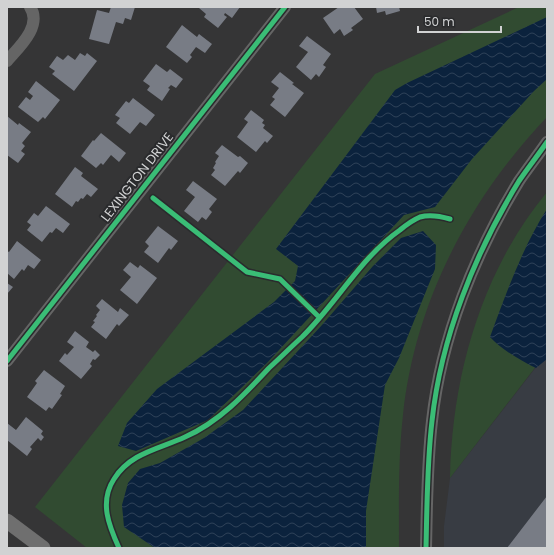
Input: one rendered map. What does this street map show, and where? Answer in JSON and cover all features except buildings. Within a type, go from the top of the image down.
[{"type":"main road","points":[[8,522],[43,548]]},
{"type":"street","points":[[7,61],[29,33],[33,25],[34,18],[30,7]]},
{"type":"street","name":"LEXINGTON DRIVE","points":[[7,361],[285,7]]},
{"type":"street","points":[[426,548],[427,490],[432,420],[439,380],[453,326],[473,270],[494,225],[520,180],[547,142]]},
{"type":"shaded area","points":[[547,353],[547,548],[444,548],[444,526],[450,478]]},
{"type":"green space","points":[[519,7],[547,7],[547,117],[519,148],[471,217],[451,254],[434,292],[420,332],[409,373],[401,432],[399,548],[87,548],[35,507],[375,74]]},
{"type":"green space","points":[[547,192],[547,352],[450,478],[452,440],[457,402],[464,364],[474,327],[504,256],[524,223]]},
{"type":"water","points":[[547,17],[547,79],[534,91],[472,159],[435,207],[404,215],[267,363],[208,420],[136,451],[118,446],[127,423],[157,389],[274,302],[295,281],[298,266],[276,249],[395,90]]},
{"type":"water","points":[[547,209],[547,359],[536,368],[500,346],[490,337],[522,255]]},
{"type":"water","points":[[423,231],[436,245],[435,269],[399,358],[385,385],[366,511],[366,548],[155,548],[124,527],[122,505],[128,483],[140,469],[160,463],[204,438],[243,410],[322,325],[373,266],[401,238]]},
{"type":"cycle path","points":[[7,361],[285,7]]},
{"type":"cycle path","points":[[426,548],[430,437],[443,358],[452,327],[462,296],[488,237],[519,181],[547,142]]},
{"type":"cycle path","points":[[153,198],[247,272],[280,279],[319,317]]},
{"type":"cycle path","points":[[119,548],[109,523],[106,505],[109,488],[114,479],[128,463],[137,457],[197,431],[220,416],[315,324],[361,267],[386,241],[405,226],[424,216],[435,216],[450,219]]}]
